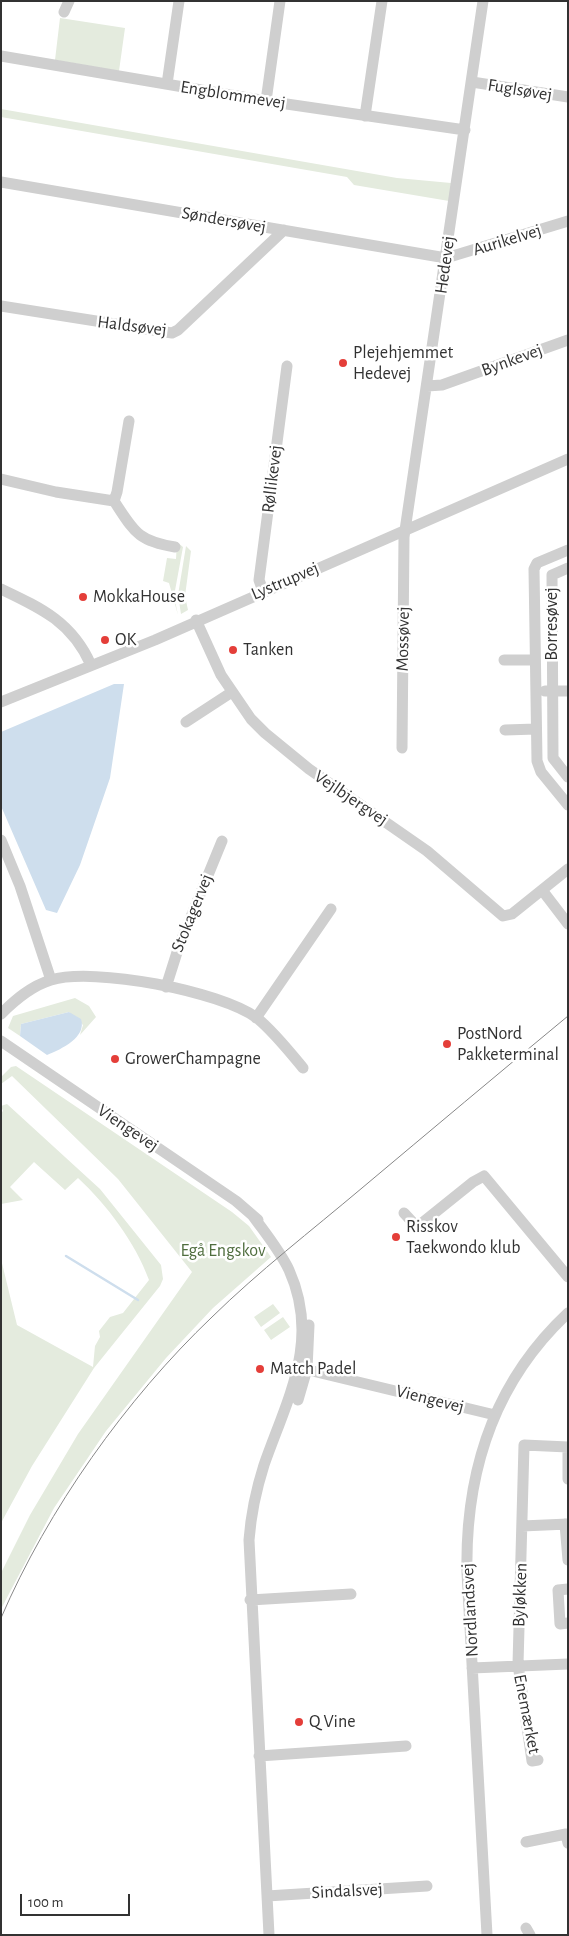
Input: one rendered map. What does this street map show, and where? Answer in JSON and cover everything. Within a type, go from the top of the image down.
[{"type":"street","points":[[167,84],[179,1]]},
{"type":"street","points":[[266,101],[280,1]]},
{"type":"street","points":[[365,116],[382,1]]},
{"type":"street","name":"Hedevej","points":[[406,529],[483,1]]},
{"type":"street","name":"Engblommevej","points":[[1,56],[266,101],[465,130]]},
{"type":"street","name":"Fuglsøvej","points":[[472,82],[568,97]]},
{"type":"street","name":"Søndersøvej","points":[[1,182],[446,258]]},
{"type":"street","name":"Aurikelvej","points":[[446,258],[568,221]]},
{"type":"street","name":"Haldsøvej","points":[[1,306],[172,333],[178,330],[284,230]]},
{"type":"street","name":"Bynkevej","points":[[427,386],[442,385],[568,340]]},
{"type":"street","name":"Røllikevej","points":[[263,590],[259,580],[286,366]]},
{"type":"street","points":[[114,501],[118,492],[129,421]]},
{"type":"street","name":"Lystrupvej","points":[[1,702],[155,640],[263,590],[568,459]]},
{"type":"street","points":[[1,479],[56,492],[114,501],[140,536],[148,542],[175,547]]},
{"type":"street","name":"Mossøvej","points":[[402,748],[406,529]]},
{"type":"street","name":"Borresøvej","points":[[566,800],[538,766],[534,566],[568,550]]},
{"type":"street","name":"Borresøvej","points":[[568,568],[552,575],[553,758],[568,777]]},
{"type":"street","points":[[1,589],[47,612],[61,622],[78,642],[91,665]]},
{"type":"street","name":"Vejlbjergvej","points":[[196,620],[216,667],[232,692],[251,719],[283,750],[427,851],[503,916],[512,914],[542,890]]},
{"type":"street","name":"Borresøvej","points":[[504,660],[535,660]]},
{"type":"street","points":[[536,692],[568,691]]},
{"type":"street","points":[[186,722],[232,692]]},
{"type":"street","points":[[505,730],[536,729]]},
{"type":"street","points":[[1,840],[20,886],[51,980]]},
{"type":"street","name":"Stokagervej","points":[[166,987],[176,952],[222,841]]},
{"type":"street","points":[[568,869],[542,890],[568,924]]},
{"type":"street","points":[[256,1018],[331,909]]},
{"type":"street","points":[[1,1014],[32,989],[51,980],[86,976],[166,987],[214,997],[256,1018],[303,1068]]},
{"type":"street","name":"Viengevej","points":[[1,1041],[236,1202],[253,1216],[284,1261],[294,1285],[302,1319],[303,1368],[495,1415]]},
{"type":"street","points":[[404,1213],[417,1227],[473,1182],[484,1176],[568,1278]]},
{"type":"street","name":"Nordlandsvej","points":[[487,1935],[467,1573],[468,1520],[476,1470],[495,1415],[523,1365],[568,1313]]},
{"type":"street","points":[[269,1935],[250,1600],[251,1516],[265,1464],[295,1406],[303,1368]]},
{"type":"street","name":"Byløkken","points":[[518,1664],[524,1446],[568,1448],[568,1479]]},
{"type":"street","points":[[522,1526],[567,1524],[568,1560]]},
{"type":"street","points":[[568,1589],[558,1590],[560,1624],[568,1623]]},
{"type":"street","points":[[250,1600],[351,1594]]},
{"type":"street","name":"Enemærket","points":[[472,1668],[518,1664],[568,1664]]},
{"type":"street","name":"Enemærket","points":[[518,1664],[532,1761],[538,1760]]},
{"type":"street","points":[[259,1756],[406,1746]]},
{"type":"street","points":[[526,1842],[567,1837]]},
{"type":"street","name":"Sindalsvej","points":[[267,1896],[428,1886]]},
{"type":"green space","points":[[60,18],[125,28],[119,71],[55,60]]},
{"type":"green space","points":[[1,109],[397,178],[451,183],[449,201],[354,185],[347,177],[1,117]]},
{"type":"green space","points":[[177,542],[183,547],[174,596],[178,615],[169,583],[163,581],[167,558],[176,559]]},
{"type":"green space","points":[[186,546],[191,551],[185,596],[188,610],[181,614],[178,595]]},
{"type":"green space","points":[[75,998],[89,1006],[96,1017],[80,1035],[83,1025],[69,1012],[21,1024],[20,1036],[8,1028],[13,1016]]},
{"type":"green space","name":"Egå Engskov","points":[[16,1066],[232,1212],[249,1226],[271,1257],[213,1308],[166,1358],[106,1431],[54,1508],[1,1609],[1,1573],[30,1515],[78,1434],[192,1272],[118,1179],[12,1076],[1,1084],[1,1077],[11,1067]]},
{"type":"green space","points":[[7,1104],[100,1189],[161,1265],[163,1279],[160,1286],[94,1368],[32,1466],[1,1523],[1,1259],[17,1325],[93,1367],[95,1346],[100,1337],[99,1331],[110,1317],[123,1313],[149,1280],[128,1238],[110,1212],[78,1178],[65,1190],[34,1162],[10,1187],[23,1200],[1,1204],[1,1113],[3,1111],[1,1106]]},
{"type":"green space","points":[[273,1304],[280,1313],[261,1327],[254,1317]]},
{"type":"green space","points":[[283,1317],[290,1327],[271,1340],[264,1330]]},
{"type":"water","points":[[114,684],[124,684],[110,778],[80,865],[57,913],[46,910],[1,806],[1,732]]},
{"type":"water","points":[[69,1012],[81,1019],[82,1025],[77,1037],[72,1042],[47,1055],[20,1036],[21,1024]]},
{"type":"waterway","points":[[66,1256],[138,1300]]},
{"type":"tram line","points":[[1,1618],[20,1577],[66,1496],[120,1420],[149,1383],[180,1349],[267,1267],[568,1016]]},
{"type":"place","name":"Plejehjemmet Hedevej","points":[[343,363]]},
{"type":"place","name":"MokkaHouse","points":[[83,597]]},
{"type":"place","name":"OK","points":[[105,640]]},
{"type":"place","name":"Tanken","points":[[233,650]]},
{"type":"place","name":"PostNord Pakketerminal","points":[[447,1044]]},
{"type":"place","name":"GrowerChampagne","points":[[115,1059]]},
{"type":"place","name":"Risskov Taekwondo klub","points":[[396,1237]]},
{"type":"place","name":"Match Padel","points":[[260,1369]]},
{"type":"place","name":"Q Vine","points":[[299,1722]]}]
